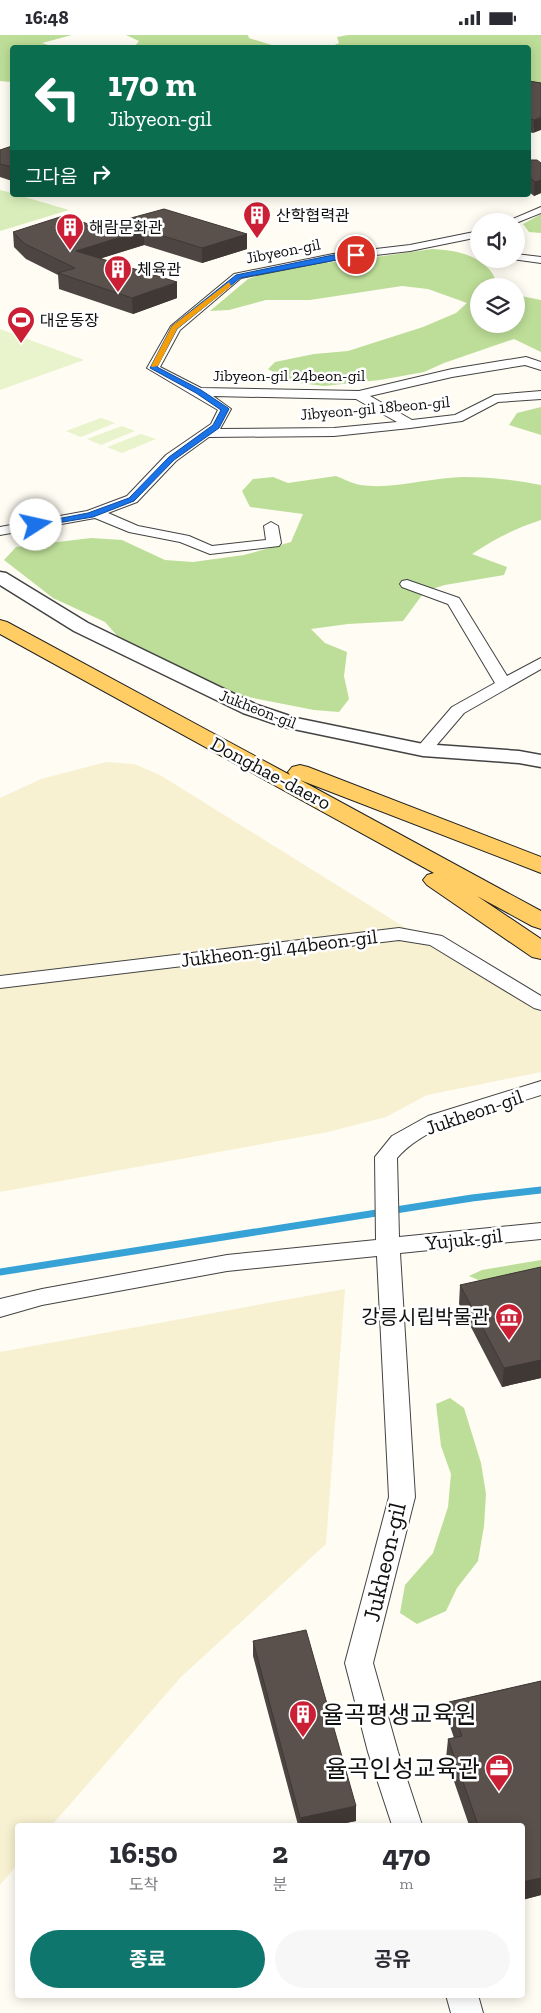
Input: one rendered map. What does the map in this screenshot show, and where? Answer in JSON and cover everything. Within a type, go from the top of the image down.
[{"type":"main road","name":"Donghae-daero","points":[[0,613],[147,695],[290,768],[541,905]]},
{"type":"main road","name":"Donghae-daero","points":[[0,626],[541,921]]},
{"type":"main road","points":[[290,768],[541,866]]},
{"type":"main road","points":[[342,811],[458,895],[541,951]]},
{"type":"street","points":[[525,216],[541,210]]},
{"type":"street","name":"Jibyeon-gil","points":[[0,531],[96,513],[132,499],[171,458],[216,426],[225,409],[199,391],[153,368],[175,328],[238,276],[333,257],[410,249],[470,236]]},
{"type":"street","points":[[438,242],[470,246]]},
{"type":"street","points":[[525,258],[541,260]]},
{"type":"street","name":"Jibyeon-gil 24beon-gil","points":[[199,391],[359,395],[452,373],[526,361],[541,366]]},
{"type":"street","points":[[359,395],[410,424]]},
{"type":"street","name":"Jibyeon-gil 18beon-gil","points":[[207,433],[334,432],[410,424],[458,418],[495,399],[541,395]]},
{"type":"street","points":[[96,513],[134,529],[184,539],[210,549],[274,543],[271,526]]},
{"type":"street","points":[[150,532],[164,519]]},
{"type":"street","name":"Jukheon-gil","points":[[0,577],[81,627],[250,709],[291,723],[423,750],[519,757],[541,761]]},
{"type":"street","points":[[407,584],[454,601],[503,683]]},
{"type":"street","points":[[423,750],[458,710],[541,663]]},
{"type":"street","name":"Jukheon-gil 44beon-gil","points":[[0,982],[399,934],[435,940],[541,1004]]},
{"type":"street","name":"Jukheon-gil","points":[[406,1823],[383,1753],[360,1663],[402,1497],[387,1239],[386,1157],[400,1141],[436,1121],[541,1088]]},
{"type":"street","name":"Yujuk-gil","points":[[0,1308],[42,1297],[227,1263],[387,1239],[541,1231]]},
{"type":"street","points":[[463,1998],[467,2013]]},
{"type":"shaded area","points":[[106,762],[134,764],[160,775],[541,1012],[541,1072],[427,1095],[386,1117],[328,1132],[0,1192],[0,798],[41,779]]},
{"type":"shaded area","points":[[345,1289],[326,1544],[181,1677],[54,1823],[15,1823],[15,1867],[0,1885],[0,1352]]},
{"type":"green space","points":[[0,35],[72,35],[42,43],[48,45],[10,45],[10,82],[0,81]]},
{"type":"green space","points":[[126,35],[248,35],[249,38],[272,45],[136,45],[139,41]]},
{"type":"green space","points":[[348,35],[541,35],[541,94],[531,92],[531,45],[334,45],[339,43],[337,37]]},
{"type":"green space","points":[[0,190],[10,192],[10,197],[25,197],[69,210],[0,231]]},
{"type":"green space","points":[[541,214],[541,233],[529,232],[525,227],[525,223]]},
{"type":"green space","points":[[432,249],[448,250],[470,256],[470,268],[488,268],[495,278],[470,278],[470,333],[525,333],[525,297],[541,300],[541,352],[514,339],[444,363],[424,372],[380,380],[324,386],[291,382],[268,369],[275,362],[314,354],[348,351],[423,327],[456,313],[467,303],[428,289],[402,286],[310,300],[266,300],[229,310],[210,311],[248,279],[266,273],[318,263],[348,261]]},
{"type":"green space","name":"대운동장","points":[[0,329],[84,360],[0,390]]},
{"type":"green space","points":[[541,407],[541,435],[509,425],[517,413]]},
{"type":"green space","points":[[101,418],[115,423],[81,437],[66,431]]},
{"type":"green space","points":[[122,426],[135,431],[101,445],[87,439]]},
{"type":"green space","points":[[141,434],[156,439],[122,453],[107,447]]},
{"type":"green space","points":[[336,476],[352,483],[373,486],[399,485],[464,477],[503,479],[541,485],[541,520],[505,534],[472,554],[507,567],[504,575],[445,585],[425,591],[403,621],[348,624],[311,629],[325,643],[347,652],[344,676],[349,699],[339,712],[314,710],[228,693],[121,640],[105,622],[53,598],[4,560],[16,547],[91,538],[122,540],[165,560],[193,562],[244,555],[291,542],[303,514],[250,507],[242,491],[253,479],[273,477],[288,483]]},
{"type":"green space","points":[[541,1260],[541,1269],[483,1282],[469,1276],[482,1270]]},
{"type":"green space","points":[[450,1398],[464,1408],[481,1463],[486,1494],[484,1526],[478,1561],[457,1588],[446,1611],[417,1624],[400,1613],[405,1585],[433,1553],[448,1507],[451,1474],[441,1446],[436,1404]]},
{"type":"building","points":[[531,81],[541,83],[541,117],[531,119]]},
{"type":"building","points":[[10,147],[10,166],[0,164],[0,150]]},
{"type":"building","points":[[531,160],[537,160],[541,163],[541,180],[535,182],[531,179]]},
{"type":"building","points":[[164,209],[247,234],[202,248],[144,230],[76,251],[177,282],[132,298],[58,273],[75,268],[25,244],[13,232],[63,216],[98,227]]},
{"type":"building","name":"강릉시립박물관","points":[[541,1267],[541,1360],[504,1368],[460,1285]]},
{"type":"building","name":"율곡평생교육원","points":[[306,1630],[356,1806],[300,1818],[253,1641]]},
{"type":"building","name":"율곡인성교육관","points":[[541,1681],[541,1878],[525,1881],[525,1823],[477,1823],[448,1739],[462,1736],[449,1702]]},
{"type":"waterway","points":[[0,1272],[472,1198],[541,1190]]},
{"type":"slow traffic","points":[[154,366],[175,328],[229,284]]},
{"type":"place","name":"산학협력관","points":[[257,239]]},
{"type":"place","name":"해람문화관","points":[[70,251]]},
{"type":"place","name":"체육관","points":[[118,293]]},
{"type":"place","name":"대운동장","points":[[21,344]]},
{"type":"place","name":"강릉시립박물관","points":[[509,1341]]},
{"type":"place","name":"율곡평생교육원","points":[[303,1738]]},
{"type":"place","name":"율곡인성교육관","points":[[499,1792]]},
{"type":"route","points":[[36,525],[90,515],[132,499],[171,458],[216,426],[225,409],[199,391],[153,368],[175,328],[238,276],[333,257],[356,255]]}]
